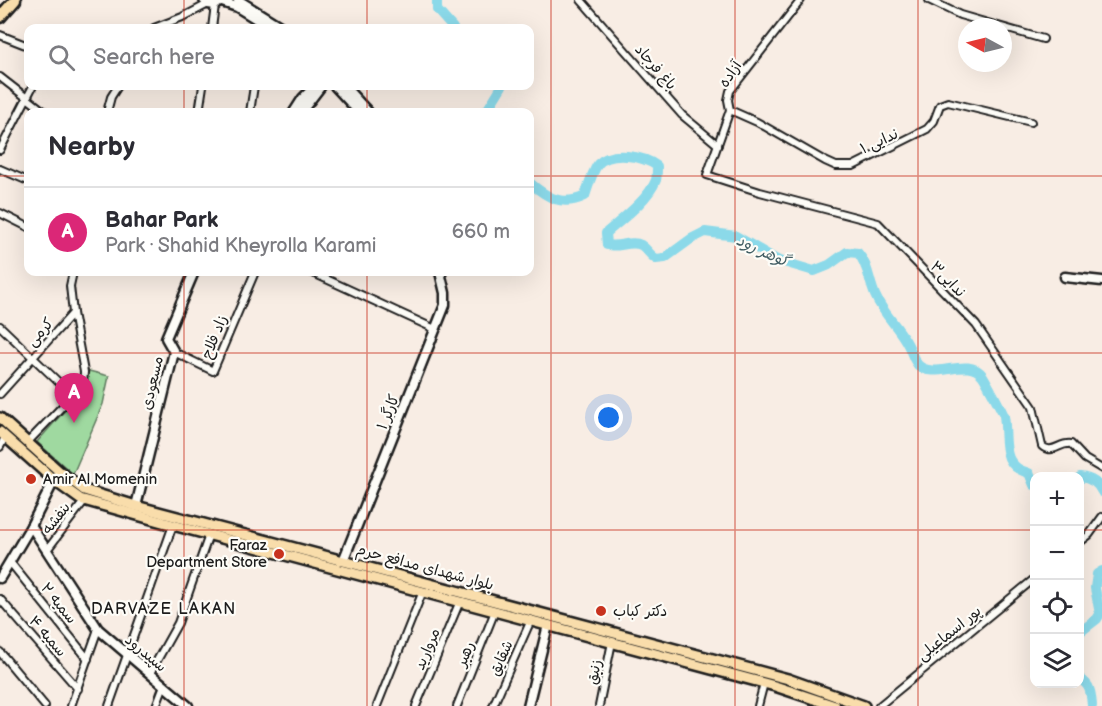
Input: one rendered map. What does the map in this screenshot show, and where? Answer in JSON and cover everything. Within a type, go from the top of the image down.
[{"type":"highway","points":[[5,9],[15,0]]},
{"type":"main road","name":"بلوار شهدای مدافع حرم","points":[[0,418],[27,443],[55,481],[136,506],[343,561],[515,611],[788,679],[864,706]]},
{"type":"main road","name":"بلوار شهدای مدافع حرم","points":[[2,435],[55,481],[85,500],[460,602],[495,611],[515,611],[531,620],[764,683],[835,706]]},
{"type":"street","points":[[238,0],[277,24]]},
{"type":"street","name":"باغ فرجاد","points":[[581,0],[682,115],[718,145]]},
{"type":"street","name":"آزاده","points":[[707,174],[730,110],[728,100],[730,91],[801,0]]},
{"type":"street","points":[[928,0],[960,15],[1043,39]]},
{"type":"street","points":[[212,24],[215,2]]},
{"type":"street","points":[[164,24],[215,2],[237,7],[262,24]]},
{"type":"street","points":[[0,35],[24,44]]},
{"type":"street","points":[[0,77],[40,108]]},
{"type":"street","points":[[0,150],[31,90]]},
{"type":"street","points":[[108,108],[115,90]]},
{"type":"street","points":[[200,108],[202,90]]},
{"type":"street","points":[[251,108],[253,90]]},
{"type":"street","points":[[302,108],[312,90]]},
{"type":"street","points":[[298,108],[316,90]]},
{"type":"street","points":[[339,90],[355,108]]},
{"type":"street","points":[[348,90],[364,108]]},
{"type":"street","name":"ندایی ۱","points":[[730,110],[757,122],[836,166],[853,166],[915,137],[934,121],[940,105],[948,102],[1031,122]]},
{"type":"street","points":[[0,169],[24,179]]},
{"type":"street","name":"ندایی۳","points":[[707,174],[760,192],[878,223],[976,325],[1033,407],[1042,446],[1046,450],[1052,450],[1064,444],[1071,444],[1085,459],[1102,470]]},
{"type":"street","points":[[0,213],[24,225]]},
{"type":"street","points":[[27,443],[83,383],[84,372],[70,286],[72,276]]},
{"type":"street","name":"مسعودی","points":[[136,506],[174,352],[166,338],[192,276]]},
{"type":"street","name":"زاد فلاح","points":[[174,352],[213,371],[253,276]]},
{"type":"street","points":[[320,276],[435,329]]},
{"type":"street","name":"کارگر ۱","points":[[343,561],[445,305],[441,276]]},
{"type":"street","points":[[1065,277],[1102,281]]},
{"type":"street","name":"کرمی","points":[[0,394],[73,314]]},
{"type":"street","points":[[0,326],[73,396]]},
{"type":"street","points":[[0,447],[2,435]]},
{"type":"street","points":[[0,578],[55,481]]},
{"type":"street","name":"بنفشه","points":[[47,550],[85,500]]},
{"type":"street","points":[[1084,539],[1100,519]]},
{"type":"street","points":[[109,706],[173,525]]},
{"type":"street","name":"سپیدرود","points":[[31,526],[98,629],[188,706]]},
{"type":"street","points":[[150,673],[178,623],[209,535]]},
{"type":"street","name":"سمیه ۲","points":[[10,562],[88,659]]},
{"type":"street","name":"پور اسماعیلی","points":[[879,706],[1034,580]]},
{"type":"street","points":[[376,706],[423,591]]},
{"type":"street","name":"سمیه ۴","points":[[0,599],[78,689]]},
{"type":"street","name":"مروارید","points":[[416,706],[460,602]]},
{"type":"street","name":"رهبر","points":[[457,706],[495,611]]},
{"type":"street","name":"شقایق","points":[[493,706],[531,620]]},
{"type":"street","points":[[528,706],[548,625]]},
{"type":"street","points":[[71,706],[98,629]]},
{"type":"street","name":"زنبق","points":[[599,706],[612,642]]},
{"type":"street","points":[[0,652],[45,706]]},
{"type":"street","points":[[758,706],[764,683]]},
{"type":"street","points":[[156,706],[164,685]]},
{"type":"green space","points":[[89,371],[109,376],[103,404],[73,474],[37,442],[84,389]]},
{"type":"waterway","name":"گوهر رود","points":[[437,0],[437,10],[449,24]]},
{"type":"waterway","name":"گوهر رود","points":[[488,108],[500,90]]},
{"type":"waterway","name":"گوهر رود","points":[[534,186],[549,197],[562,201],[577,199],[585,196],[598,164],[611,157],[636,157],[657,166],[656,180],[634,209],[606,233],[607,245],[637,244],[643,246],[656,259],[665,258],[705,232],[736,236],[777,260],[814,271],[829,265],[847,252],[858,253],[864,262],[878,302],[904,338],[918,365],[933,371],[969,368],[977,370],[983,376],[1004,416],[1009,458],[1019,469],[1030,475]]},
{"type":"waterway","name":"گوهر رود","points":[[1084,478],[1093,481],[1102,492]]},
{"type":"waterway","name":"گوهر رود","points":[[1084,629],[1100,614],[1095,588],[1097,574],[1102,571]]},
{"type":"waterway","name":"گوهر رود","points":[[1084,681],[1091,694],[1092,706]]},
{"type":"place","name":"Bahar Park","points":[[74,423]]},
{"type":"place","name":"Amir Al Momenin","points":[[31,479]]},
{"type":"place","name":"Faraz Department Store","points":[[279,554]]},
{"type":"place","name":"دکتر کباب","points":[[601,611]]},
{"type":"district","name":"DARVAZE LAKAN","points":[[164,608]]}]
